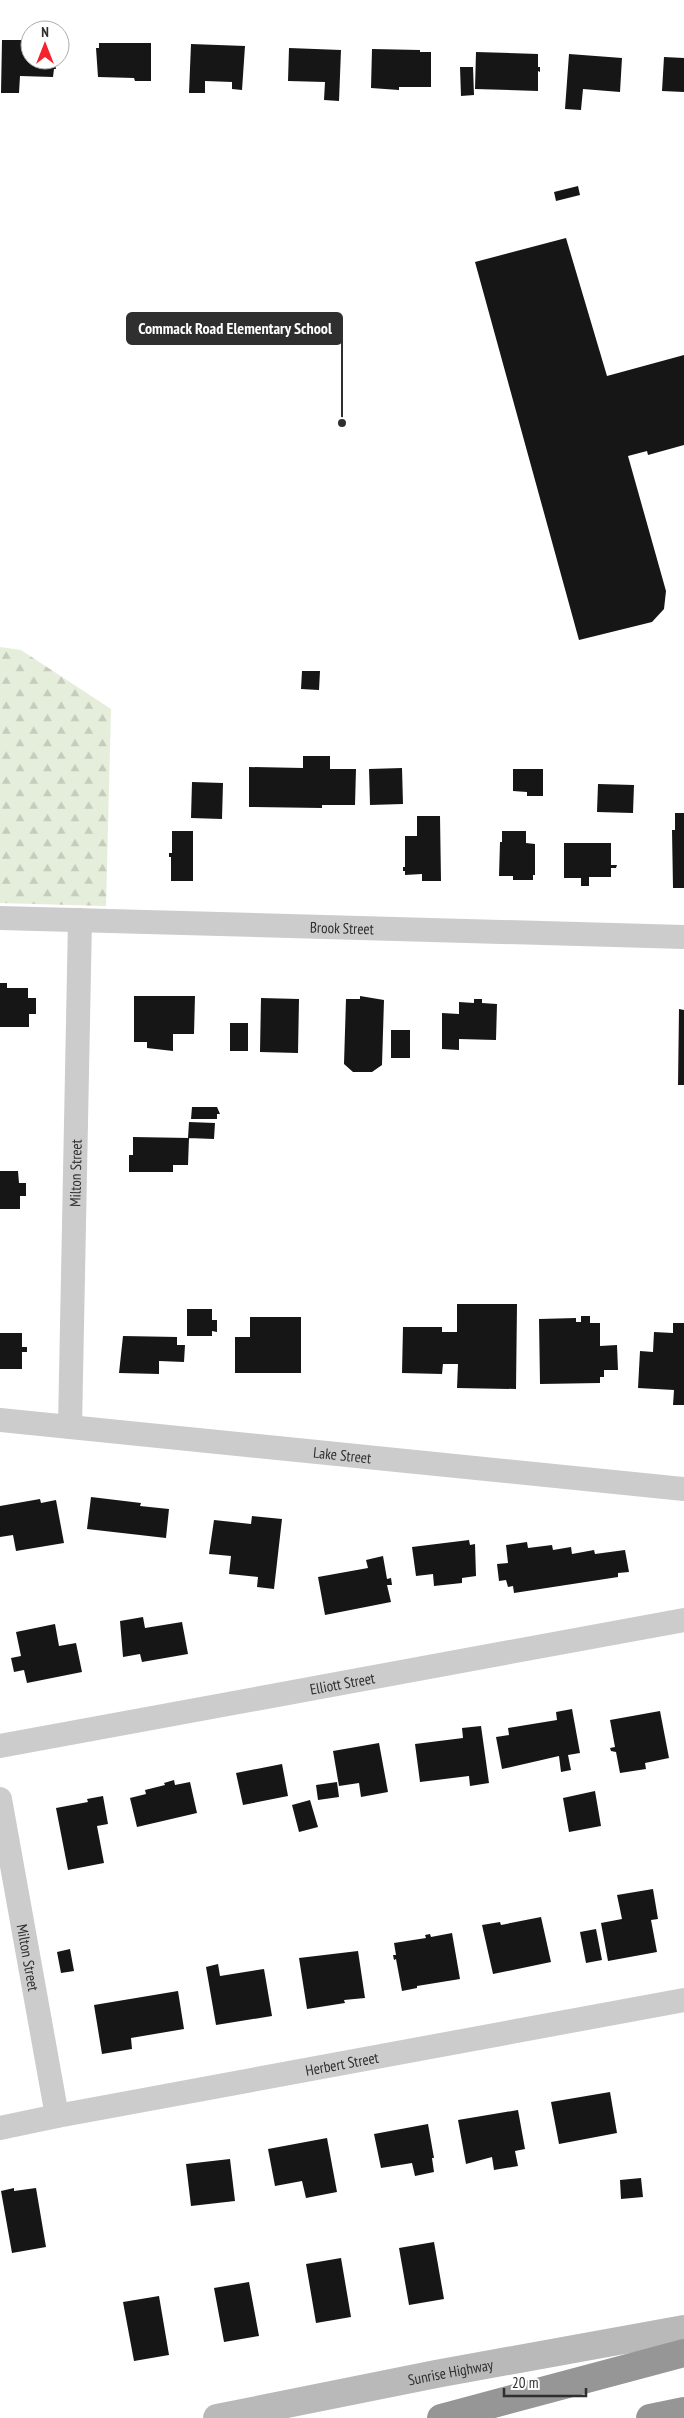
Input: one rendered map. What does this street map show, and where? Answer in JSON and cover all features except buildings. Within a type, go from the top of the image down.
[{"type":"highway","points":[[441,2418],[684,2353]]},
{"type":"highway","points":[[650,2418],[684,2412]]},
{"type":"main road","name":"Sunrise Highway","points":[[216,2418],[454,2371],[684,2329]]},
{"type":"street","name":"Brook Street","points":[[0,918],[684,937]]},
{"type":"street","name":"Milton Street","points":[[70,1427],[80,920]]},
{"type":"street","name":"Lake Street","points":[[0,1420],[684,1489]]},
{"type":"street","name":"Elliott Street","points":[[0,1746],[684,1620]]},
{"type":"street","name":"Milton Street","points":[[0,1799],[57,2116]]},
{"type":"street","name":"Herbert Street","points":[[0,2128],[684,2000]]},
{"type":"green space","points":[[0,647],[21,650],[111,709],[106,906],[0,903]]},
{"type":"place","name":"Commack Road Elementary School","points":[[342,423]]}]
